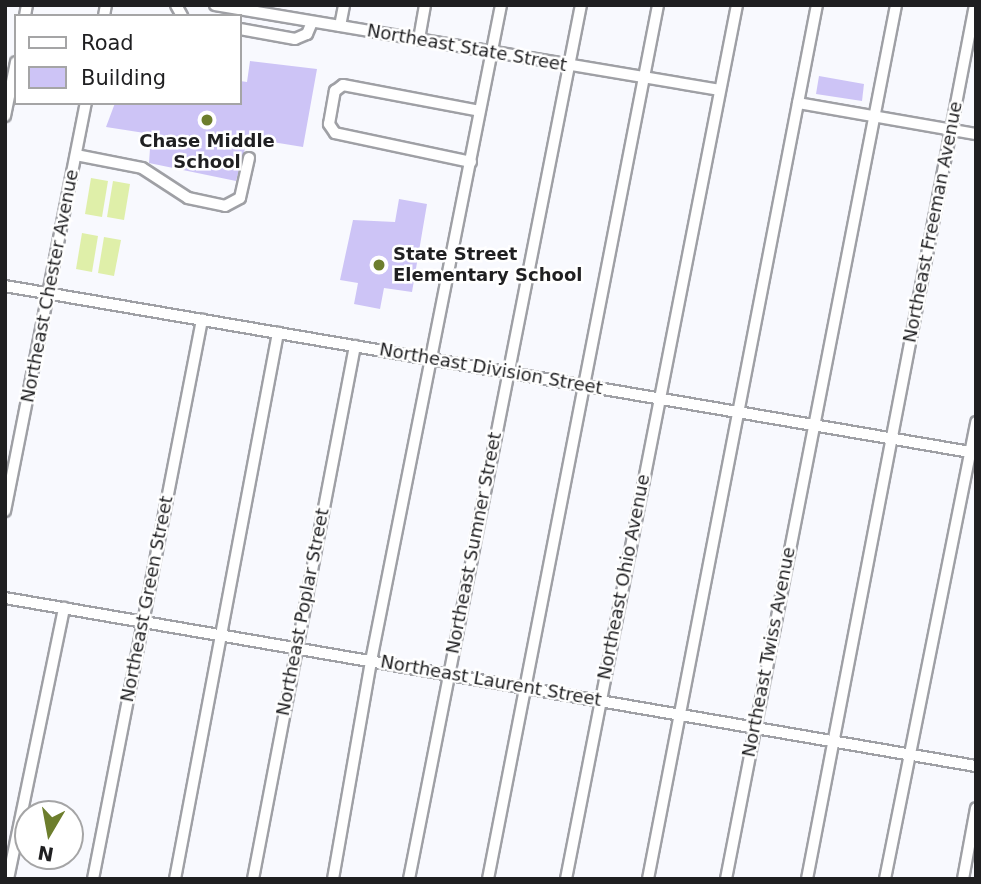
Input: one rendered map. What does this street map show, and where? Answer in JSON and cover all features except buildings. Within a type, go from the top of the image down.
[{"type":"street","name":"Northeast State Street","points":[[215,5],[268,10],[313,22],[720,90]]},
{"type":"street","points":[[340,26],[344,5]]},
{"type":"street","points":[[419,39],[425,5]]},
{"type":"street","points":[[333,879],[371,661],[471,162],[475,110],[492,52],[501,5]]},
{"type":"street","name":"Northeast Sumner Street","points":[[409,879],[581,5]]},
{"type":"street","points":[[488,879],[523,687],[586,386],[658,5]]},
{"type":"street","name":"Northeast Ohio Avenue","points":[[566,879],[737,5]]},
{"type":"street","points":[[648,879],[817,5]]},
{"type":"street","name":"Northeast Twiss Avenue","points":[[726,879],[896,5]]},
{"type":"street","name":"Northeast Freeman Avenue","points":[[807,879],[975,5]]},
{"type":"street","points":[[242,29],[295,38],[307,34],[313,22]]},
{"type":"street","points":[[5,116],[14,72]]},
{"type":"street","points":[[471,162],[335,133],[330,124],[335,91],[343,85],[475,110]]},
{"type":"street","points":[[798,103],[976,134]]},
{"type":"street","name":"Northeast Chester Avenue","points":[[5,511],[86,105]]},
{"type":"street","points":[[76,155],[142,168],[188,198],[225,206],[240,198],[249,158]]},
{"type":"street","name":"Northeast Division Street","points":[[5,286],[972,452]]},
{"type":"street","name":"Northeast Green Street","points":[[93,879],[202,320]]},
{"type":"street","points":[[174,879],[278,333]]},
{"type":"street","name":"Northeast Poplar Street","points":[[253,879],[355,346]]},
{"type":"street","points":[[885,879],[976,422]]},
{"type":"street","name":"Northeast Laurent Street","points":[[5,598],[976,766]]},
{"type":"street","points":[[8,879],[64,608]]},
{"type":"street","points":[[963,879],[976,808]]},
{"type":"green space","points":[[91,178],[108,181],[102,217],[85,214]]},
{"type":"green space","points":[[113,181],[130,184],[124,220],[107,217]]},
{"type":"green space","points":[[82,233],[98,236],[92,272],[76,269]]},
{"type":"green space","points":[[104,237],[121,240],[114,276],[98,273]]},
{"type":"place","name":"Chase Middle School","points":[[207,120]]},
{"type":"place","name":"State Street Elementary School","points":[[379,265]]}]
